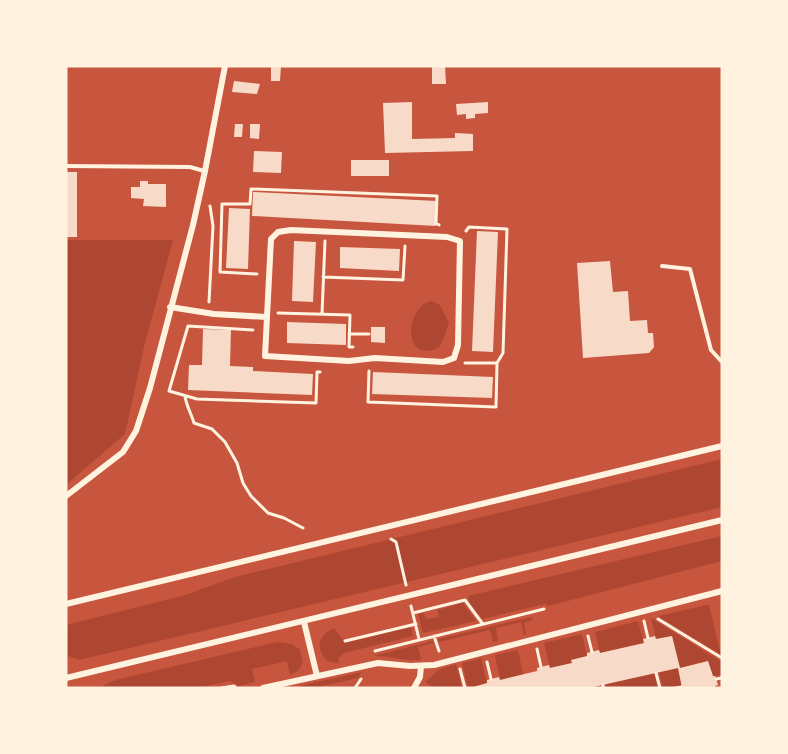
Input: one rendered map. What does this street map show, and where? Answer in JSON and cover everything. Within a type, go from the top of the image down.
[{"type":"street","points":[[66,496],[123,452],[136,431],[150,388],[184,260],[205,171],[225,66]]},
{"type":"street","points":[[291,230],[325,232],[447,237],[460,241],[458,345],[454,358],[443,362],[375,358],[348,361],[265,356],[271,239],[278,232],[291,230]]},
{"type":"street","points":[[170,307],[209,313],[267,315]]},
{"type":"street","points":[[66,604],[722,446]]},
{"type":"street","points":[[66,678],[722,520]]},
{"type":"street","points":[[263,688],[378,663],[421,666],[442,663],[722,591]]},
{"type":"street","points":[[304,622],[317,676]]},
{"type":"street","points":[[414,688],[420,677],[421,666]]},
{"type":"lane","points":[[66,166],[190,167],[205,171]]},
{"type":"lane","points":[[662,266],[690,269],[711,350],[722,362]]},
{"type":"path","points":[[270,274],[220,272],[222,204],[250,204],[251,189],[437,196],[436,223],[446,228],[447,237]]},
{"type":"path","points":[[208,327],[213,226],[209,204]]},
{"type":"path","points":[[362,359],[361,367],[364,371],[369,371],[368,402],[496,406],[497,363],[503,353],[507,229],[469,227],[460,241]]},
{"type":"path","points":[[322,314],[325,232]]},
{"type":"path","points":[[323,277],[403,280],[405,235]]},
{"type":"path","points":[[267,315],[350,315],[349,347],[357,347]]},
{"type":"path","points":[[255,332],[254,330],[188,326],[169,391],[197,399],[316,403],[317,372],[325,373],[330,368],[330,360]]},
{"type":"path","points":[[349,334],[369,334]]},
{"type":"path","points":[[454,358],[465,363],[497,363]]},
{"type":"path","points":[[185,396],[194,423],[212,429],[225,442],[251,496],[268,513],[303,528]]},
{"type":"path","points":[[391,539],[396,542],[405,583]]},
{"type":"path","points":[[419,639],[412,611],[465,600],[482,624]]},
{"type":"path","points":[[368,652],[544,609]]},
{"type":"path","points":[[643,610],[722,658]]},
{"type":"path","points":[[345,641],[416,624]]},
{"type":"path","points":[[434,636],[442,663]]},
{"type":"path","points":[[535,638],[541,667]]},
{"type":"path","points":[[484,652],[490,679]]},
{"type":"path","points":[[458,658],[465,688]]},
{"type":"path","points":[[656,673],[660,688]]},
{"type":"path","points":[[716,679],[722,678]]},
{"type":"path","points":[[355,688],[360,680]]},
{"type":"path","points":[[221,688],[232,686],[236,688]]},
{"type":"path","points":[[676,688],[682,687]]},
{"type":"shaded area","points":[[66,240],[173,240],[144,347],[125,434],[66,485]]},
{"type":"shaded area","points":[[431,301],[440,305],[449,323],[440,346],[427,351],[419,349],[414,343],[411,328],[418,311]]},
{"type":"shaded area","points":[[722,459],[722,507],[79,660],[66,655],[66,625],[182,596],[235,577]]},
{"type":"shaded area","points":[[722,536],[722,561],[548,606],[545,604],[482,619],[469,602],[468,596]]},
{"type":"shaded area","points":[[463,603],[476,621],[423,633],[418,614],[424,613],[426,619],[439,617],[437,610]]},
{"type":"shaded area","points":[[707,605],[709,605],[721,655],[658,616]]},
{"type":"shaded area","points":[[532,617],[533,620],[524,623],[526,634],[524,635],[521,622],[496,628],[498,641],[493,642],[490,630],[439,642],[438,639]]},
{"type":"shaded area","points":[[651,618],[722,662],[722,675],[713,676],[708,661],[680,668],[672,636],[656,639]]},
{"type":"shaded area","points":[[638,621],[644,643],[600,653],[595,632]]},
{"type":"shaded area","points":[[411,627],[413,636],[344,653],[339,657],[338,663],[327,661],[320,647],[324,635],[334,628],[345,643]]},
{"type":"shaded area","points":[[582,634],[587,656],[572,663],[550,668],[544,643]]},
{"type":"shaded area","points":[[433,641],[433,643],[418,647],[421,660],[373,656]]},
{"type":"shaded area","points":[[277,642],[292,644],[300,650],[303,662],[298,671],[290,675],[287,661],[252,669],[255,682],[239,686],[230,681],[197,688],[99,688],[115,680]]},
{"type":"shaded area","points":[[518,650],[523,675],[500,680],[495,655]]},
{"type":"shaded area","points":[[481,658],[487,683],[468,688],[462,663]]},
{"type":"shaded area","points":[[456,664],[462,688],[434,688],[425,682],[440,669]]},
{"type":"shaded area","points":[[678,668],[682,685],[663,688],[659,672]]},
{"type":"shaded area","points":[[362,672],[358,678],[312,688],[290,688]]},
{"type":"shaded area","points":[[654,673],[658,688],[606,688],[605,684]]},
{"type":"building","points":[[271,66],[281,66],[280,81],[271,81]]},
{"type":"building","points":[[432,66],[445,66],[446,84],[432,84]]},
{"type":"building","points":[[234,81],[260,84],[257,94],[232,92]]},
{"type":"building","points":[[412,102],[412,139],[455,138],[455,133],[473,134],[473,151],[385,153],[383,103]]},
{"type":"building","points":[[488,102],[488,113],[475,114],[475,118],[466,119],[466,114],[457,115],[456,104]]},
{"type":"building","points":[[235,124],[243,124],[242,137],[234,137]]},
{"type":"building","points":[[250,124],[260,124],[259,139],[250,138]]},
{"type":"building","points":[[254,151],[282,152],[281,173],[253,172]]},
{"type":"building","points":[[351,160],[389,160],[389,176],[351,176]]},
{"type":"building","points":[[66,172],[77,172],[77,237],[66,237]]},
{"type":"building","points":[[140,181],[148,181],[148,184],[166,184],[166,207],[143,206],[144,199],[131,198],[131,187],[140,187]]},
{"type":"building","points":[[253,192],[437,201],[436,226],[252,216]]},
{"type":"building","points":[[229,208],[250,209],[248,269],[226,268]]},
{"type":"building","points":[[477,231],[498,232],[493,352],[472,351]]},
{"type":"building","points":[[294,241],[316,242],[313,302],[292,301]]},
{"type":"building","points":[[340,247],[400,249],[399,271],[340,268]]},
{"type":"building","points":[[610,261],[613,292],[628,291],[630,321],[647,320],[648,333],[653,333],[654,347],[649,353],[583,358],[577,263]]},
{"type":"building","points":[[287,322],[346,324],[346,345],[287,343]]},
{"type":"building","points":[[371,327],[385,327],[385,343],[371,342]]},
{"type":"building","points":[[203,329],[231,330],[230,366],[253,367],[253,371],[313,374],[312,395],[188,390],[189,365],[202,365]]},
{"type":"building","points":[[373,372],[493,377],[492,398],[372,394]]},
{"type":"building","points":[[655,636],[656,639],[672,636],[680,668],[708,661],[718,685],[715,688],[682,688],[678,668],[589,688],[470,688],[499,677],[500,680],[537,671],[537,668],[549,665],[550,668],[572,663],[571,660],[587,656],[587,653],[599,650],[600,653],[644,643],[643,639]]}]
